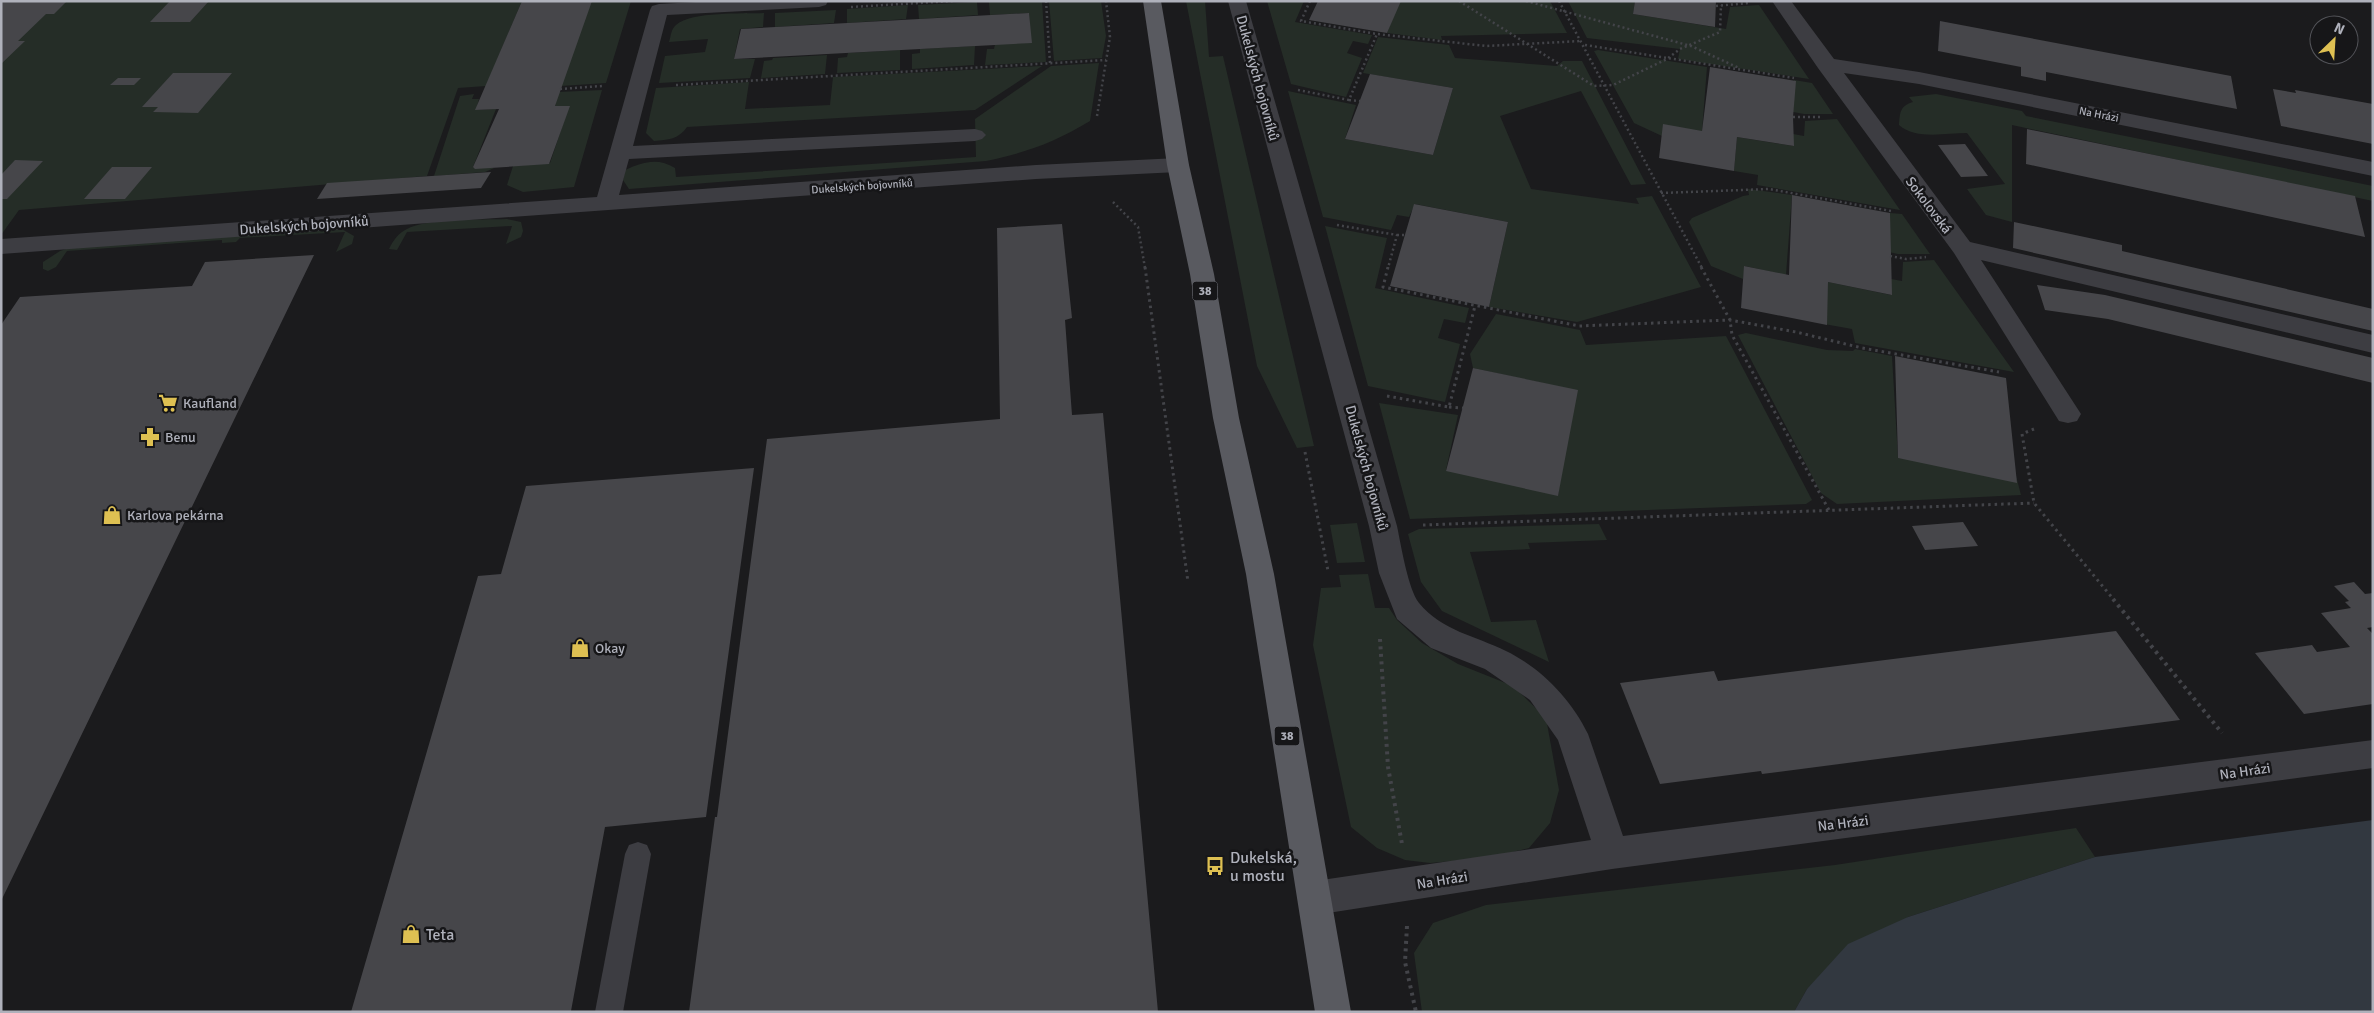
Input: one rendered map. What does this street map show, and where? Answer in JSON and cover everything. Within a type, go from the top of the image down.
[{"type":"main road","name":"38","points":[[1152,1],[1178,165],[1202,274],[1226,418],[1260,574],[1333,1012]]},
{"type":"street","points":[[606,204],[638,87],[656,6],[819,1]]},
{"type":"street","name":"Dukelských bojovníků","points":[[1237,1],[1383,526],[1393,573],[1407,610],[1442,639],[1496,660],[1541,691],[1572,734],[1612,853]]},
{"type":"street","name":"Sokolovská","points":[[1781,1],[1825,64],[1962,248],[2068,414]]},
{"type":"street","name":"Na Hrázi","points":[[1825,64],[1919,78],[2373,169]]},
{"type":"street","points":[[619,154],[975,135]]},
{"type":"street","name":"Dukelských bojovníků","points":[[1,247],[1036,172],[1178,165]]},
{"type":"street","points":[[1962,248],[2373,344]]},
{"type":"street","name":"Na Hrázi","points":[[1315,898],[1612,853],[2373,754]]},
{"type":"lane","points":[[609,1012],[638,854]]},
{"type":"path","points":[[1046,1],[1050,63]]},
{"type":"path","points":[[1097,116],[1110,38],[1106,1]]},
{"type":"path","points":[[1310,1],[1301,21],[1377,34],[1486,46],[1582,41]]},
{"type":"path","points":[[1458,1],[1594,86],[1613,85],[1667,59],[1680,49],[1720,32],[1722,5]]},
{"type":"path","points":[[1526,1],[1690,46],[1744,70]]},
{"type":"path","points":[[1559,1],[1730,320],[1732,335],[1829,510]]},
{"type":"path","points":[[1716,6],[1754,3]]},
{"type":"path","points":[[1349,100],[1377,34]]},
{"type":"path","points":[[1584,45],[1800,79]]},
{"type":"path","points":[[638,87],[1106,60]]},
{"type":"path","points":[[560,89],[610,86]]},
{"type":"path","points":[[1293,90],[1360,101]]},
{"type":"path","points":[[1793,117],[1825,117]]},
{"type":"path","points":[[1661,193],[1768,189],[1894,211]]},
{"type":"path","points":[[1112,201],[1138,227],[1141,235],[1188,582]]},
{"type":"path","points":[[1329,223],[1397,236],[1406,235]]},
{"type":"path","points":[[1397,236],[1383,287],[1578,326],[1730,320],[1796,332],[1862,348],[2007,374]]},
{"type":"path","points":[[1890,256],[1906,259],[1931,257]]},
{"type":"path","points":[[1449,407],[1475,306]]},
{"type":"path","points":[[1384,396],[1462,408]]},
{"type":"path","points":[[2068,414],[2022,434],[2034,503],[2252,770]]},
{"type":"path","points":[[1305,452],[1328,571]]},
{"type":"path","points":[[1419,525],[2034,503]]},
{"type":"path","points":[[1380,634],[1388,767],[1410,885],[1405,962],[1416,1012]]},
{"type":"shaded area","points":[[1,1],[522,1],[486,86],[458,88],[427,176],[19,210],[1,235]]},
{"type":"shaded area","points":[[591,1],[631,1],[606,83],[561,86]]},
{"type":"shaded area","points":[[1042,1],[1046,62],[985,65],[987,49],[994,49],[995,44],[1030,42],[1029,13],[990,15],[989,2]]},
{"type":"shaded area","points":[[1049,1],[1101,1],[1106,36],[1102,58],[1054,61]]},
{"type":"shaded area","points":[[1186,1],[1205,1],[1209,57],[1223,56],[1314,446],[1297,448],[1257,366]]},
{"type":"shaded area","points":[[1267,1],[1304,1],[1295,22],[1372,35],[1368,44],[1353,41],[1347,53],[1362,58],[1346,97],[1291,84]]},
{"type":"shaded area","points":[[1399,1],[1550,1],[1567,33],[1441,36],[1442,40],[1387,33]]},
{"type":"shaded area","points":[[1568,1],[1635,1],[1633,14],[1726,29],[1730,7],[1759,5],[1809,79],[1678,59],[1680,49],[1587,38]]},
{"type":"shaded area","points":[[977,2],[978,15],[919,19],[918,5]]},
{"type":"shaded area","points":[[908,5],[906,19],[847,23],[847,9]]},
{"type":"shaded area","points":[[836,10],[834,23],[775,27],[775,13]]},
{"type":"shaded area","points":[[764,13],[763,27],[740,29],[734,59],[755,59],[750,78],[659,83],[665,56],[705,52],[708,39],[669,42],[676,25],[694,17],[705,15]]},
{"type":"shaded area","points":[[1378,37],[1449,45],[1455,58],[1557,66],[1563,61],[1582,61],[1646,184],[1631,185],[1581,91],[1500,116],[1531,189],[1639,204],[1636,198],[1652,196],[1701,287],[1577,322],[1489,307],[1508,222],[1415,204],[1409,217],[1397,215],[1391,230],[1323,217],[1288,91],[1356,105],[1345,139],[1433,155],[1453,88],[1363,73]]},
{"type":"shaded area","points":[[975,46],[974,65],[912,69],[912,54],[920,53],[920,49]]},
{"type":"shaded area","points":[[900,50],[900,70],[837,73],[838,58],[847,57],[848,53]]},
{"type":"shaded area","points":[[1598,50],[1707,67],[1702,131],[1662,136],[1634,123],[1594,51]]},
{"type":"shaded area","points":[[827,55],[825,74],[761,78],[764,61],[772,60],[773,58]]},
{"type":"shaded area","points":[[1099,63],[1090,121],[1052,141],[1001,158],[986,161],[629,189],[623,180],[625,170],[650,162],[662,163],[675,168],[676,177],[976,157],[975,119],[1051,66]]},
{"type":"shaded area","points":[[1042,66],[975,110],[687,127],[677,136],[654,141],[646,133],[656,88],[749,82],[745,109],[830,105],[833,77]]},
{"type":"shaded area","points":[[1794,80],[1812,83],[1833,114],[1793,112]]},
{"type":"shaded area","points":[[602,90],[574,187],[523,192],[507,185],[513,166],[550,163],[569,106],[555,106],[558,92]]},
{"type":"shaded area","points":[[474,94],[472,99],[479,99],[476,110],[496,109],[473,167],[494,168],[485,172],[434,176],[460,96]]},
{"type":"shaded area","points":[[1936,94],[2022,111],[2026,116],[2373,186],[2373,201],[2012,125],[2012,222],[1986,215],[1967,189],[2005,184],[1967,133],[1922,134],[1906,130],[1899,125],[1903,108],[1905,105],[1913,102],[1909,97]]},
{"type":"shaded area","points":[[1837,119],[1900,210],[1757,185],[1758,175],[1734,171],[1737,137],[1793,146],[1793,134],[1804,136],[1805,121]]},
{"type":"shaded area","points":[[1748,189],[1792,195],[1786,275],[1745,266],[1743,279],[1711,266],[1689,222],[1692,218],[1749,195]]},
{"type":"shaded area","points":[[1890,213],[1902,214],[1930,254],[1898,254],[1889,252]]},
{"type":"shaded area","points":[[507,219],[521,222],[523,231],[521,237],[506,244],[512,226],[407,232],[397,250],[389,249],[401,233],[416,225],[455,220]]},
{"type":"shaded area","points":[[1325,226],[1387,238],[1375,288],[1469,308],[1465,323],[1444,319],[1438,338],[1460,344],[1445,402],[1368,386]]},
{"type":"shaded area","points":[[340,228],[354,236],[352,244],[336,252],[345,232],[240,238],[236,242],[222,243],[222,240],[67,251],[56,267],[48,271],[43,269],[43,262],[60,251],[87,242]]},
{"type":"shaded area","points":[[1934,260],[2014,372],[1855,343],[1852,329],[1824,324],[1828,282],[1891,295],[1891,279],[1902,281],[1903,262]]},
{"type":"shaded area","points":[[1496,314],[1580,330],[1586,345],[1726,336],[1812,500],[1806,504],[1410,519],[1379,403],[1458,415],[1446,470],[1558,495],[1574,390],[1473,368],[1470,354]]},
{"type":"shaded area","points":[[1746,333],[1827,350],[1853,351],[1855,349],[1892,356],[1898,458],[2014,468],[2021,495],[1837,504],[1821,493],[1738,335]]},
{"type":"shaded area","points":[[1357,523],[1365,562],[1337,563],[1330,525]]},
{"type":"shaded area","points":[[1599,524],[1607,540],[1528,543],[1530,549],[1470,552],[1491,622],[1536,620],[1549,662],[1442,611],[1421,582],[1408,534],[1419,529]]},
{"type":"shaded area","points":[[1368,574],[1375,608],[1389,608],[1397,620],[1422,643],[1458,664],[1513,686],[1546,718],[1559,790],[1550,823],[1529,848],[1488,858],[1430,863],[1405,860],[1377,848],[1351,827],[1313,645],[1321,588],[1341,587],[1339,575]]},
{"type":"shaded area","points":[[2373,820],[2373,1012],[1794,1012],[1807,989],[1848,944],[1908,917],[2095,857]]},
{"type":"shaded area","points":[[2076,828],[2095,857],[1908,917],[1807,989],[1794,1012],[1422,1012],[1414,953],[1433,923],[1486,905],[1835,865]]},
{"type":"building","points":[[1,1],[67,1],[54,14],[46,14],[18,41],[25,41],[1,64]]},
{"type":"building","points":[[170,1],[209,1],[190,22],[150,22]]},
{"type":"building","points":[[522,1],[592,1],[555,106],[570,106],[549,164],[475,169],[473,167],[499,109],[475,110]]},
{"type":"building","points":[[1318,1],[1401,1],[1387,33],[1309,20]]},
{"type":"building","points":[[1635,1],[1716,1],[1715,27],[1633,14]]},
{"type":"building","points":[[1029,13],[1032,43],[734,59],[741,29]]},
{"type":"building","points":[[1940,21],[2231,76],[2237,109],[2046,72],[2046,81],[2021,76],[2021,67],[1938,51]]},
{"type":"building","points":[[1710,67],[1796,81],[1793,117],[1794,146],[1737,137],[1734,171],[1659,158],[1663,124],[1702,131]]},
{"type":"building","points":[[173,73],[232,73],[198,113],[153,112],[158,107],[142,107]]},
{"type":"building","points":[[1370,74],[1453,88],[1433,155],[1345,139]]},
{"type":"building","points":[[118,78],[141,78],[134,85],[110,85]]},
{"type":"building","points":[[2273,89],[2296,93],[2295,90],[2373,104],[2373,144],[2281,126]]},
{"type":"building","points":[[2027,129],[2355,196],[2365,237],[2026,164]]},
{"type":"building","points":[[1965,144],[1988,176],[1961,177],[1938,145]]},
{"type":"building","points":[[15,160],[43,161],[7,199],[1,199],[1,175]]},
{"type":"building","points":[[112,167],[152,167],[125,199],[84,199]]},
{"type":"building","points":[[491,172],[481,188],[317,199],[327,183]]},
{"type":"building","points":[[1792,195],[1890,213],[1892,295],[1828,282],[1827,325],[1741,308],[1744,266],[1789,275]]},
{"type":"building","points":[[1414,204],[1508,222],[1489,307],[1390,286]]},
{"type":"building","points":[[2014,222],[2122,245],[2122,251],[2373,309],[2373,331],[2013,248]]},
{"type":"building","points":[[1062,224],[1072,318],[1065,320],[1072,415],[1103,413],[1158,1012],[689,1012],[767,439],[1000,419],[997,228]]},
{"type":"building","points":[[314,255],[1,901],[1,325],[20,297],[192,286],[205,262]]},
{"type":"building","points":[[2037,285],[2105,295],[2373,358],[2373,383],[2108,319],[2045,310]]},
{"type":"building","points":[[1895,356],[2006,378],[2017,483],[1898,458]]},
{"type":"building","points":[[1473,368],[1578,390],[1558,496],[1446,471]]},
{"type":"building","points":[[754,468],[706,817],[605,827],[571,1011],[351,1012],[478,576],[501,574],[526,486]]},
{"type":"building","points":[[1963,522],[1978,546],[1925,550],[1912,526]]},
{"type":"building","points":[[2354,582],[2365,594],[2373,593],[2373,627],[2367,628],[2373,634],[2373,704],[2304,714],[2255,653],[2312,645],[2317,652],[2350,647],[2321,613],[2351,608],[2345,602],[2349,601],[2334,586]]},
{"type":"building","points":[[2116,631],[2180,720],[1762,774],[1761,771],[1660,784],[1620,683],[1714,671],[1718,681]]},
{"type":"place","name":"Kaufland","points":[[168,403]]},
{"type":"place","name":"Benu","points":[[150,437]]},
{"type":"place","name":"Karlova pekárna","points":[[112,515]]},
{"type":"place","name":"Okay","points":[[580,648]]},
{"type":"place","name":"Dukelská, u mostu","points":[[1215,866]]},
{"type":"place","name":"Teta","points":[[411,934]]}]
